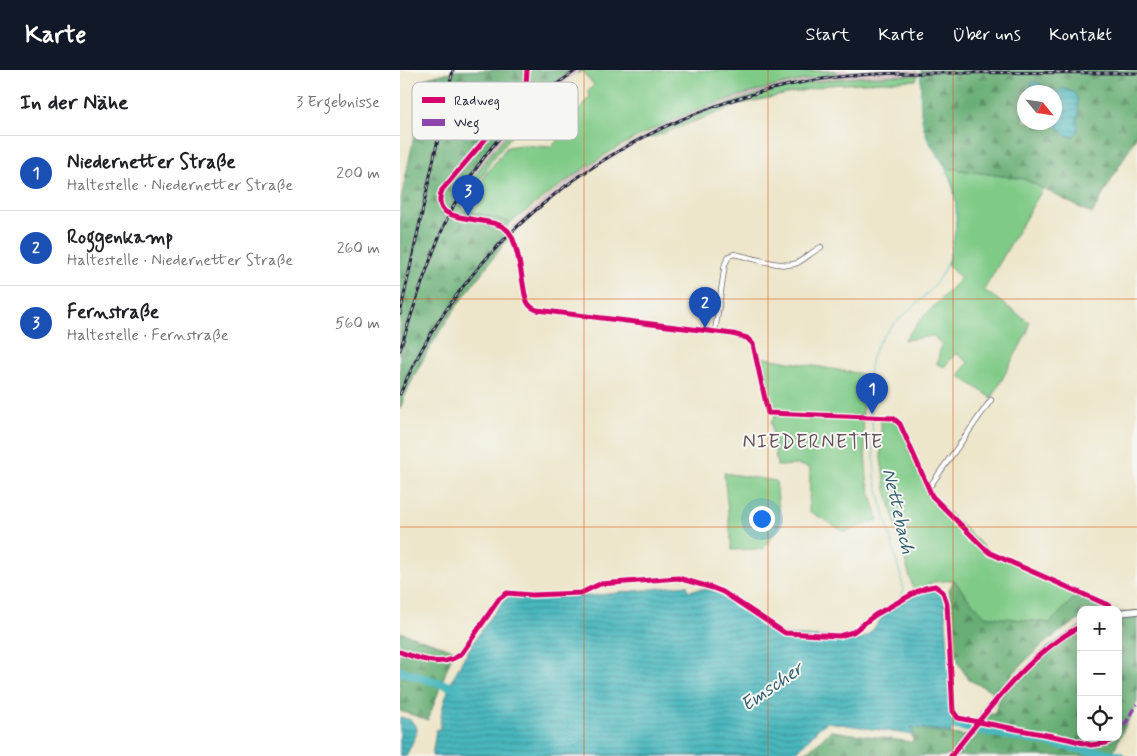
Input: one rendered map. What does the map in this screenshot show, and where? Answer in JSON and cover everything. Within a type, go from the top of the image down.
[{"type":"main road","points":[[1122,613],[1137,611]]},
{"type":"main road","points":[[951,756],[1014,681],[1048,647],[1077,628]]},
{"type":"street","points":[[485,140],[442,190],[441,207],[448,214],[493,222],[508,230],[514,244],[527,302],[531,308],[546,312],[740,335],[747,338],[753,344],[768,413],[893,418],[900,424],[928,489],[936,501],[990,553],[1109,606]]},
{"type":"street","points":[[715,332],[725,264],[729,256],[734,254],[788,266],[797,263],[821,247]]},
{"type":"street","points":[[928,489],[991,400]]},
{"type":"shaded area","points":[[572,70],[581,70],[565,82],[556,82]]},
{"type":"shaded area","points":[[599,70],[918,70],[918,75],[839,79],[779,89],[746,98],[693,117],[648,137],[593,169],[549,202],[515,233],[510,227],[580,171],[665,124],[719,102],[781,84],[834,75],[834,71]]},
{"type":"shaded area","points":[[497,140],[503,140],[476,174],[453,213],[453,203],[469,176]]},
{"type":"green space","points":[[572,70],[557,82],[425,82],[426,78],[454,71]]},
{"type":"green space","points":[[581,70],[835,71],[835,75],[768,88],[734,98],[669,122],[607,154],[570,178],[511,222],[465,210],[486,174],[507,147],[521,145],[551,147],[557,140],[578,140],[578,112],[590,96],[587,92],[594,85],[582,71],[577,74]]},
{"type":"green space","points":[[921,70],[1137,70],[1137,135],[1092,214],[1024,179],[946,168],[931,145],[924,129],[921,113]]},
{"type":"green space","points":[[918,75],[916,80],[829,85],[741,104],[650,138],[648,137],[717,108],[789,87],[848,78]]},
{"type":"green space","points":[[413,140],[495,140],[476,166],[453,203],[465,210],[511,222],[503,232],[508,239],[447,320],[421,363],[400,409],[400,204]]},
{"type":"green space","points":[[504,140],[508,140],[492,160],[462,208],[457,205],[474,178]]},
{"type":"green space","points":[[946,168],[1024,179],[1043,188],[984,290],[1029,322],[1028,331],[992,398],[959,376],[968,362],[956,353],[944,367],[937,364],[941,345],[934,336],[904,340],[961,278],[947,265],[954,238],[956,200],[953,185]]},
{"type":"green space","points":[[760,357],[862,374],[867,479],[878,520],[845,532],[809,511],[810,468],[800,465],[777,466],[771,422],[775,417],[773,407],[770,404]]},
{"type":"green space","points":[[888,417],[900,424],[932,496],[990,553],[1078,591],[1067,607],[1050,623],[985,616],[954,580],[933,582],[914,592],[886,490],[881,459],[881,419]]},
{"type":"green space","points":[[724,473],[776,481],[780,519],[779,527],[763,549],[732,550]]},
{"type":"green space","points":[[954,580],[985,616],[1050,623],[1078,594],[1103,606],[1077,606],[1077,621],[1045,643],[996,693],[969,680],[954,657],[949,590]]},
{"type":"green space","points":[[1137,611],[1137,702],[1122,733],[1122,651],[1122,613]]},
{"type":"green space","points":[[1077,629],[1077,741],[1118,741],[1111,756],[807,756],[804,754],[831,731],[913,742],[913,733],[910,727],[972,737],[985,714],[994,714],[1001,695],[1048,647]]},
{"type":"green space","points":[[400,632],[454,650],[428,720],[400,711]]},
{"type":"water","points":[[1032,82],[1037,82],[1042,85],[1030,85]]},
{"type":"water","points":[[1062,88],[1073,92],[1077,96],[1079,115],[1077,119],[1078,131],[1073,137],[1061,131]]},
{"type":"water","points":[[687,585],[688,591],[705,589],[721,594],[784,635],[861,639],[869,634],[891,608],[929,590],[939,592],[945,606],[952,712],[955,718],[951,733],[911,727],[912,735],[827,722],[793,756],[432,756],[436,730],[440,729],[446,695],[453,678],[472,644],[504,600],[515,596],[590,596]]},
{"type":"water","points":[[400,717],[411,720],[417,728],[416,735],[406,756],[400,756]]},
{"type":"waterway","name":"Nettebach","points":[[871,415],[869,379],[874,352],[883,336],[925,296],[940,277],[948,259],[956,229],[956,202],[952,184],[945,167],[928,138],[922,120],[920,106],[921,70]]},
{"type":"waterway","name":"Nettebach","points":[[872,419],[875,478],[904,590],[898,605]]},
{"type":"waterway","name":"Emscher","points":[[400,671],[462,690]]},
{"type":"waterway","name":"Emscher","points":[[941,723],[1120,756]]},
{"type":"railway","points":[[450,82],[453,70]]},
{"type":"railway","points":[[559,82],[577,70]]},
{"type":"railway","points":[[400,394],[432,332],[472,275],[520,224],[573,180],[632,144],[695,114],[761,92],[846,76],[912,73],[1137,73]]},
{"type":"railway","points":[[400,314],[438,140]]},
{"type":"railway","points":[[400,350],[420,288],[454,204],[467,182],[497,140]]},
{"type":"marked path","points":[[1122,729],[1137,704]]},
{"type":"cycle path","points":[[526,82],[527,70]]},
{"type":"cycle path","points":[[485,140],[442,190],[440,202],[444,210],[452,215],[490,222],[501,226],[509,232],[515,244],[525,295],[530,306],[537,310],[733,334],[747,338],[753,344],[768,413],[893,418],[900,424],[932,496],[983,547],[990,553],[1109,606]]},
{"type":"cycle path","points":[[400,652],[440,662],[455,658],[462,653],[499,599],[507,593],[532,595],[581,593],[600,584],[678,578],[723,592],[785,633],[839,636],[853,632],[875,615],[918,591],[935,586],[943,592],[947,604],[953,711],[958,718],[1091,745],[1110,741]]},
{"type":"cycle path","points":[[951,756],[1010,684],[1044,651],[1077,628]]},
{"type":"place","name":"Fernstraße","points":[[468,216]]},
{"type":"place","name":"Roggenkamp","points":[[705,328]]},
{"type":"place","name":"Niedernetter Straße","points":[[872,414]]},
{"type":"district","name":"NIEDERNETTE","points":[[813,442]]}]
